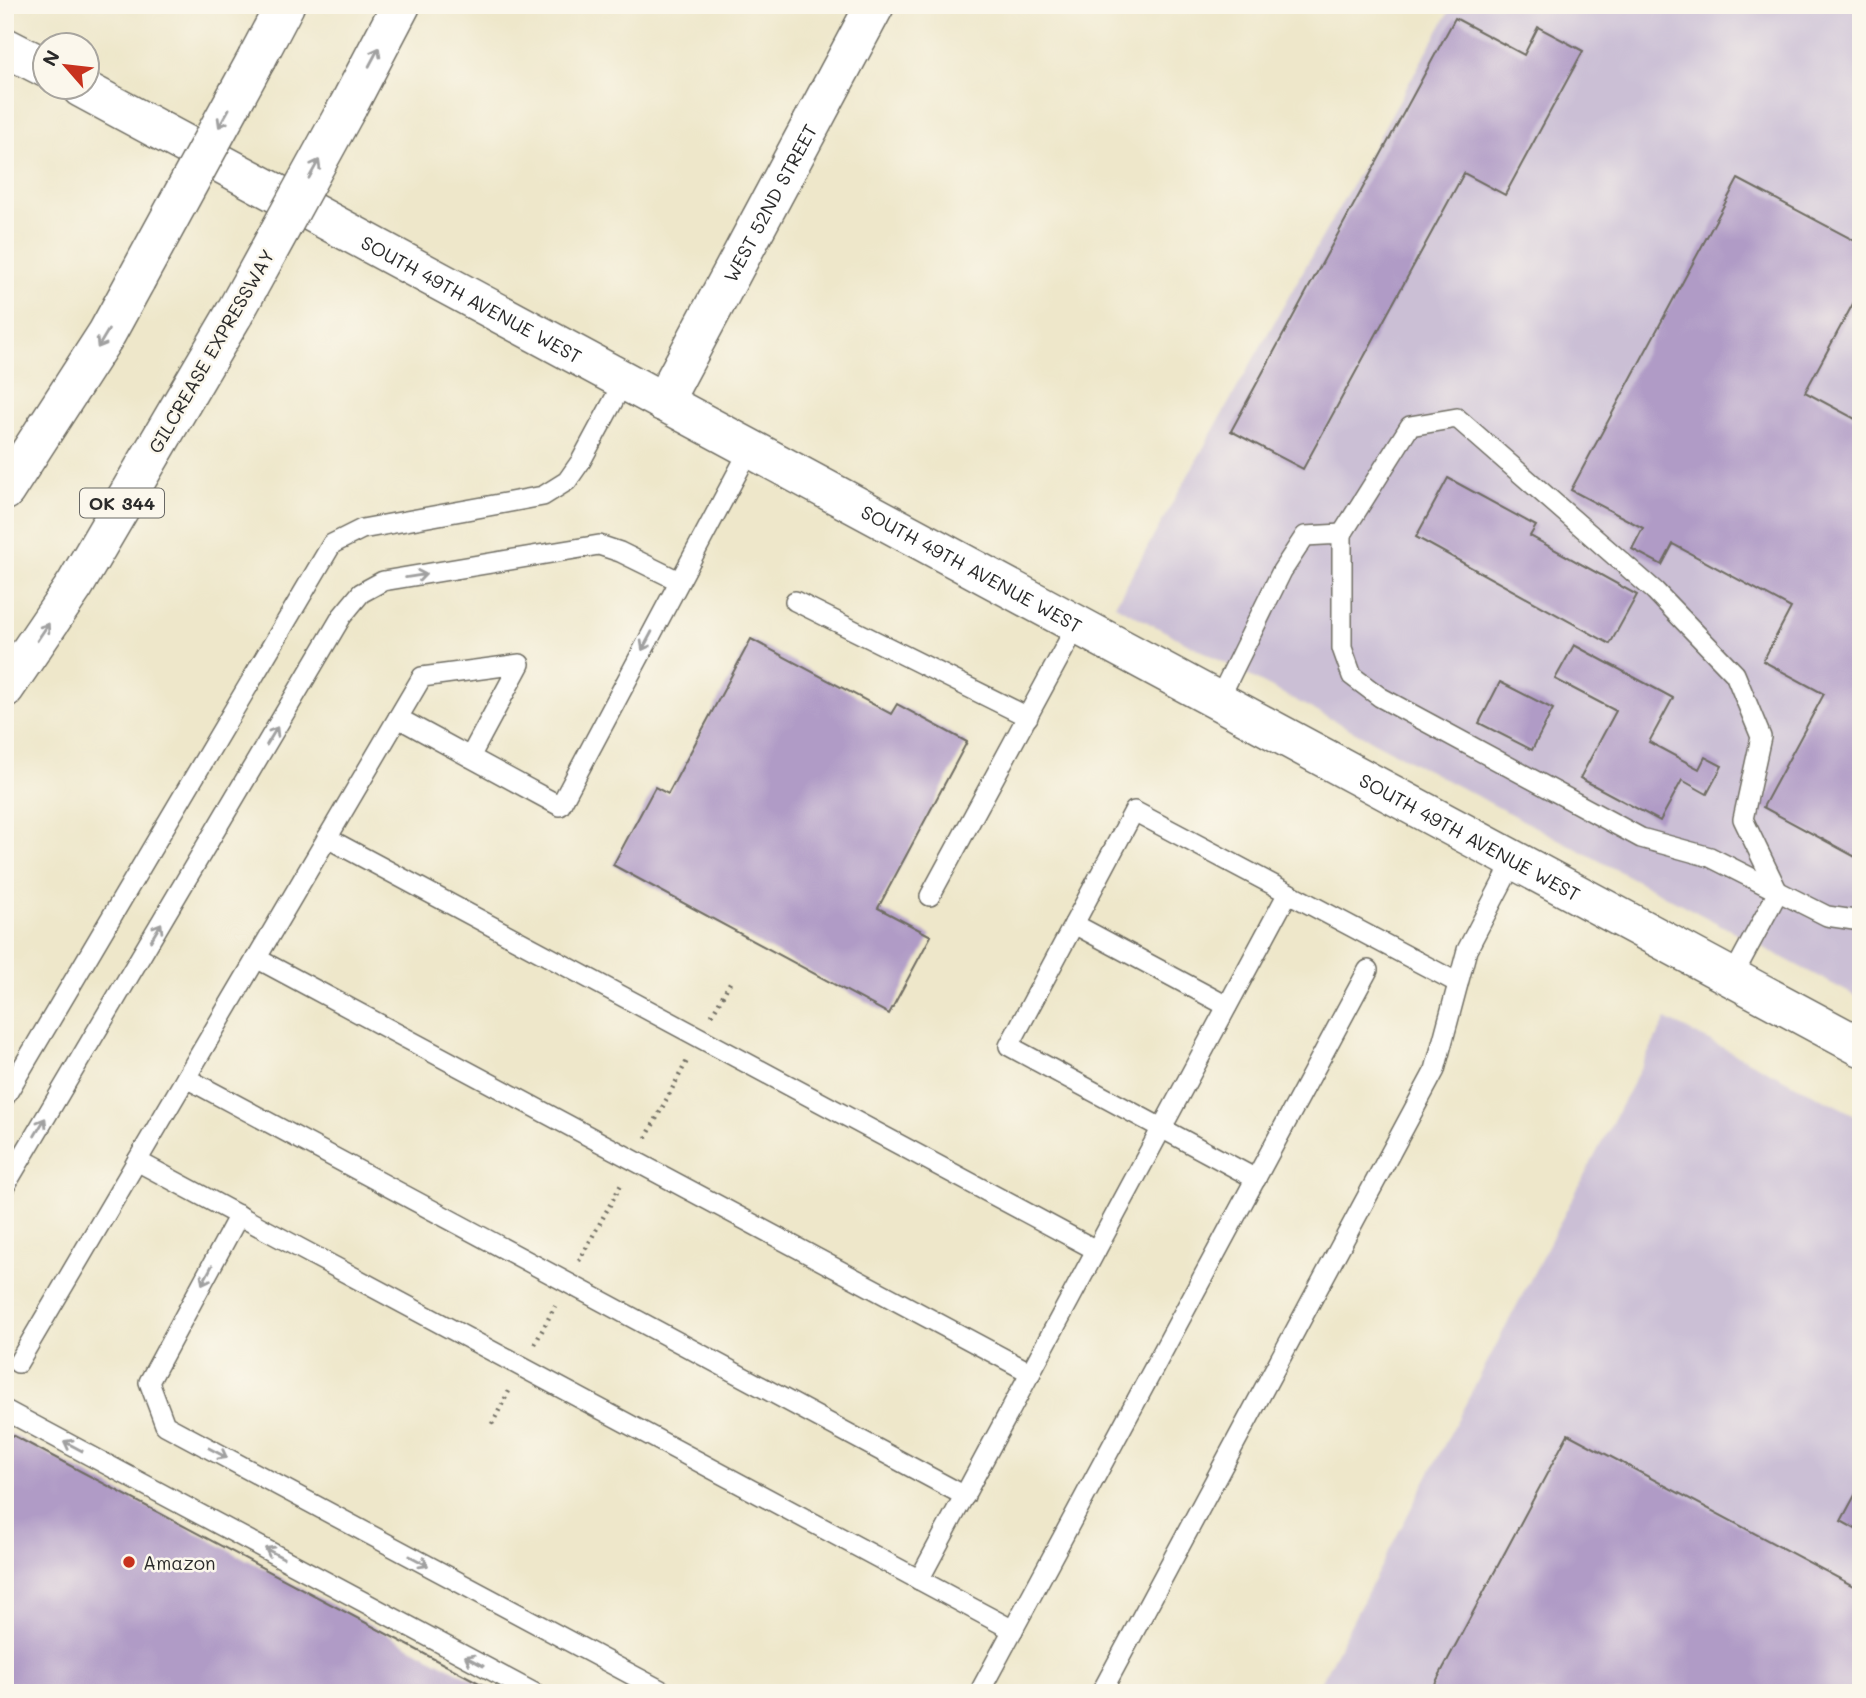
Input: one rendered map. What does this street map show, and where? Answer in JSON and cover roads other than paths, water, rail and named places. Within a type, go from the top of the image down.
[{"type":"main road","points":[[5,491],[107,333],[285,5]]},
{"type":"main road","name":"GILCREASE EXPRESSWAY","points":[[5,688],[75,585],[234,314],[401,5]]},
{"type":"main road","name":"WEST 52ND STREET","points":[[663,402],[875,5]]},
{"type":"main road","points":[[5,47],[32,61]]},
{"type":"main road","name":"SOUTH 49TH AVENUE WEST","points":[[102,99],[1861,1047]]},
{"type":"lane","points":[[5,1097],[318,562],[332,544],[362,529],[543,496],[567,481],[581,461],[624,381]]},
{"type":"lane","points":[[1778,892],[1743,819],[1761,737],[1735,674],[1655,592],[1457,418],[1410,426],[1342,534],[1342,648],[1352,676],[1380,697],[1641,838],[1710,857],[1778,892],[1827,916],[1861,921]]},
{"type":"lane","points":[[398,718],[560,806],[750,449]]},
{"type":"lane","points":[[1218,701],[1282,571],[1305,536],[1342,534]]},
{"type":"lane","points":[[5,1186],[342,616],[361,593],[383,581],[600,545],[679,581]]},
{"type":"lane","points":[[795,601],[1028,717]]},
{"type":"lane","points":[[930,896],[1077,625]]},
{"type":"lane","points":[[18,1363],[422,677],[520,664],[470,757]]},
{"type":"lane","points":[[1256,1179],[1009,1046],[1134,811],[1458,983]]},
{"type":"lane","points":[[327,838],[1096,1250]]},
{"type":"lane","points":[[1101,1693],[1435,1070],[1467,950],[1514,860]]},
{"type":"lane","points":[[1732,977],[1778,892]]},
{"type":"lane","points":[[919,1580],[1288,893]]},
{"type":"lane","points":[[1074,924],[1227,1006]]},
{"type":"lane","points":[[256,958],[1031,1373]]},
{"type":"lane","points":[[979,1693],[1368,970]]},
{"type":"lane","points":[[186,1078],[965,1496]]},
{"type":"lane","points":[[137,1161],[1013,1630]]},
{"type":"lane","points":[[239,1216],[149,1382],[165,1425],[666,1693]]},
{"type":"lane","points":[[5,1410],[534,1693]]},
{"type":"place","name":"Amazon","points":[[129,1562]]}]
